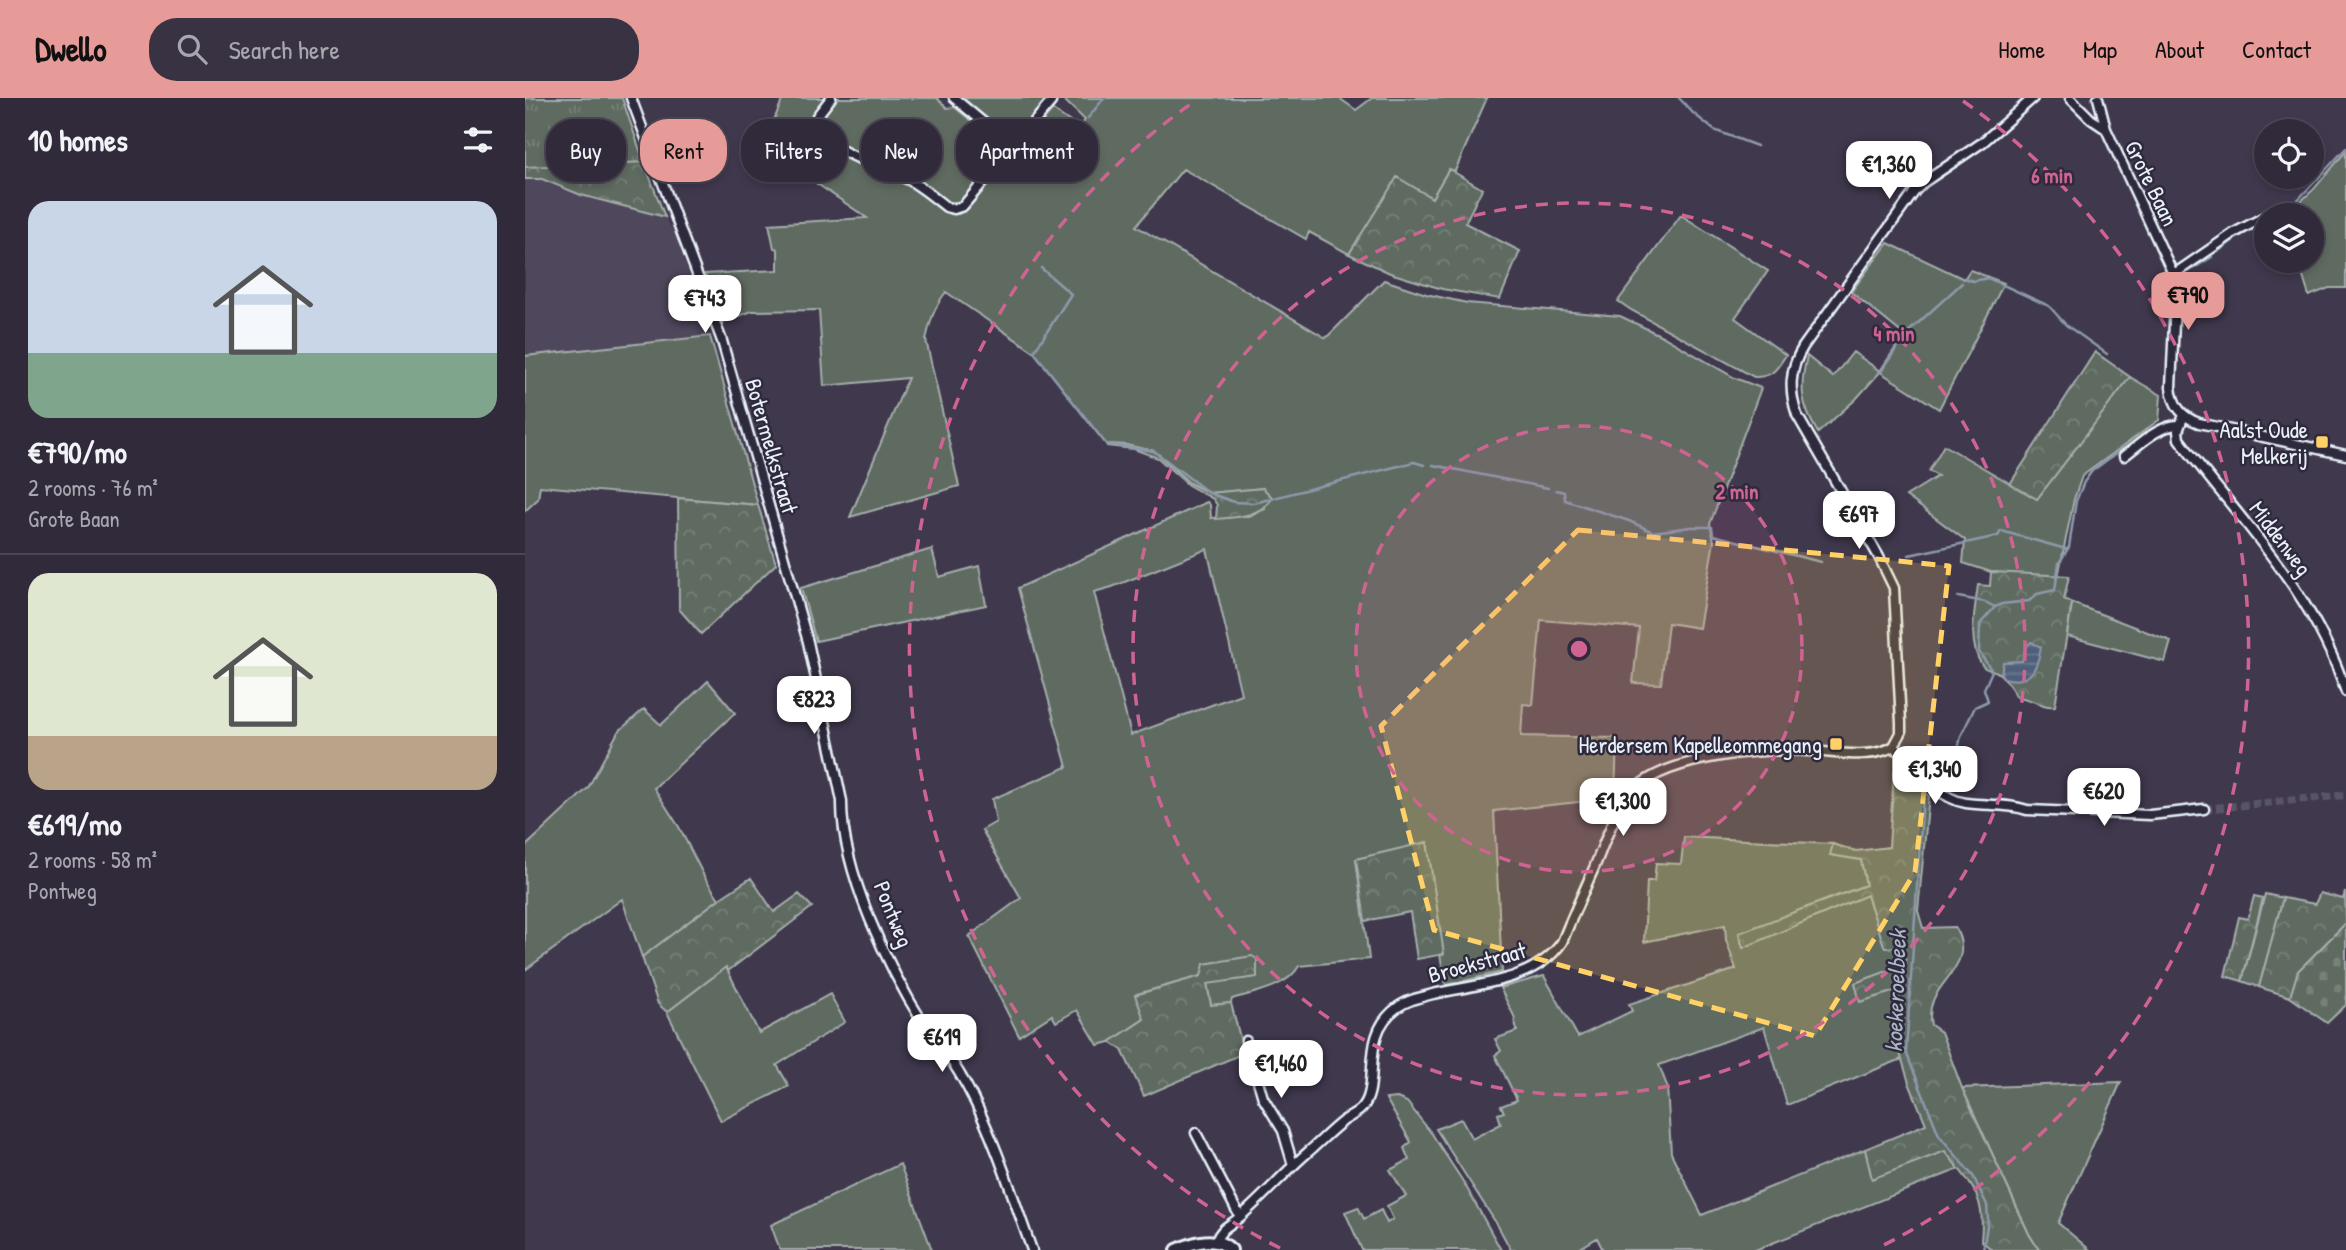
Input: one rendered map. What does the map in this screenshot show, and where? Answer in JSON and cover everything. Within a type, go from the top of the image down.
[{"type":"street","name":"Botermelkstraat","points":[[631,98],[722,341],[787,568]]},
{"type":"street","points":[[831,98],[817,116],[818,131],[848,155],[902,176],[946,207],[954,209],[963,206],[983,182]]},
{"type":"street","points":[[954,98],[979,119]]},
{"type":"street","points":[[1037,119],[1052,98]]},
{"type":"street","points":[[2033,98],[2021,102],[1983,142],[1915,191],[1803,347],[1793,369],[1791,390],[1797,415],[1894,588],[1901,723],[1901,733],[1894,746],[1944,794],[1964,803],[2017,806],[2027,810],[2150,815],[2204,809]]},
{"type":"street","name":"Grote Baan","points":[[2070,98],[2091,119],[2106,129]]},
{"type":"street","name":"Grote Baan","points":[[2098,98],[2106,129],[2174,274],[2176,289],[2171,387],[2174,403],[2184,415]]},
{"type":"street","points":[[2174,274],[2234,233],[2254,223]]},
{"type":"street","points":[[2124,456],[2172,424],[2180,425],[2184,415],[2199,423],[2346,455]]},
{"type":"street","name":"Middenweg","points":[[2180,425],[2179,439],[2285,571],[2320,629],[2346,692]]},
{"type":"street","name":"Pontweg","points":[[787,568],[808,642],[854,870],[869,913],[885,953],[928,1030],[970,1092],[985,1122],[1032,1250]]},
{"type":"street","name":"Broekstraat","points":[[1216,1241],[1221,1230],[1240,1217],[1343,1121],[1361,1109],[1369,1088],[1376,1035],[1386,1017],[1399,1006],[1419,998],[1528,972],[1553,956],[1562,942],[1618,814],[1634,790],[1649,778],[1665,769],[1749,752],[1794,750],[1876,753],[1894,746]]},
{"type":"street","points":[[1246,1041],[1263,1098],[1283,1131],[1293,1166]]},
{"type":"street","points":[[1196,1133],[1240,1217]]},
{"type":"street","points":[[1177,1250],[1205,1241],[1216,1241],[1231,1250]]},
{"type":"highlighted area","points":[[1578,530],[1949,566],[1915,872],[1815,1036],[1434,930],[1381,726]]},
{"type":"shaded area","points":[[525,179],[542,179],[665,218],[675,234],[710,336],[525,356]]},
{"type":"green space","points":[[525,98],[622,98],[640,150],[640,162],[626,163],[626,119],[546,119],[546,166],[525,167]]},
{"type":"green space","points":[[783,98],[826,98],[816,110],[814,119],[774,119]]},
{"type":"green space","points":[[837,98],[937,98],[947,108],[954,107],[970,119],[956,119],[956,182],[979,182],[962,202],[945,202],[919,182],[942,182],[942,119],[861,119],[861,157],[847,150],[847,119],[822,118]]},
{"type":"green space","points":[[962,98],[1048,98],[1031,119],[987,119]]},
{"type":"green space","points":[[1062,98],[1339,98],[1356,110],[1372,98],[1487,98],[1455,171],[1449,169],[1432,198],[1397,178],[1349,254],[1309,232],[1306,239],[1183,169],[1136,226],[1326,338],[1384,280],[1426,294],[1467,303],[1620,316],[1662,336],[1735,378],[1761,388],[1710,524],[1714,541],[1699,628],[1668,623],[1661,684],[1633,683],[1639,628],[1541,620],[1533,705],[1523,704],[1521,736],[1617,738],[1615,798],[1494,811],[1502,972],[1446,985],[1427,843],[1356,859],[1369,959],[1299,966],[1279,984],[1232,999],[1231,1003],[1211,1005],[1207,983],[1256,977],[1201,976],[1137,994],[1144,1019],[1110,1042],[1098,1045],[1077,1010],[1056,1022],[1052,1015],[1019,1036],[969,936],[1021,898],[982,830],[996,822],[992,799],[1067,767],[1018,588],[1207,502],[1210,505],[1211,518],[1249,516],[1265,509],[1263,488],[1209,493],[1189,483],[1154,451],[1106,444],[1034,352],[946,292],[933,315],[926,340],[959,486],[850,517],[908,378],[824,386],[819,310],[752,311],[721,323],[705,274],[778,270],[778,249],[774,248],[769,224],[867,218],[814,182],[847,182],[847,159],[861,165],[861,182],[899,182],[920,191],[942,210],[959,214],[989,182],[1098,182],[1098,119],[1084,119]],"holes":[[[1207,549],[1241,694],[1131,735],[1094,592]]]},
{"type":"green space","points":[[1053,110],[1066,119],[1045,119]]},
{"type":"green space","points":[[525,147],[546,155],[546,181],[525,179]]},
{"type":"green space","points":[[2346,151],[2346,288],[2329,288],[2309,296],[2302,273],[2324,273],[2324,203],[2299,203],[2314,189],[2324,189],[2324,177]]},
{"type":"green space","points":[[640,162],[640,182],[652,182],[665,217],[581,195],[549,182],[626,182],[626,163]]},
{"type":"green space","points":[[1449,169],[1482,189],[1465,223],[1520,251],[1500,299],[1442,289],[1390,273],[1349,254],[1397,177],[1432,198]]},
{"type":"green space","points":[[1681,215],[1768,271],[1735,318],[1786,355],[1770,374],[1754,377],[1618,301]]},
{"type":"green space","points":[[1888,243],[1964,279],[1970,270],[2004,283],[1939,409],[1880,372],[1856,399],[1818,433],[1808,414],[1803,396],[1807,356],[1833,377],[1853,352],[1880,371],[1904,335],[1851,292]]},
{"type":"green space","points":[[710,336],[758,505],[540,486],[538,499],[525,511],[525,356]]},
{"type":"green space","points":[[2095,352],[2130,377],[2037,499],[2010,484]]},
{"type":"green space","points":[[2130,377],[2161,395],[2159,420],[2082,476],[2074,499],[2058,577],[1991,572],[1963,563],[1965,540],[1906,496],[1938,476],[1929,471],[1944,445],[2037,499]]},
{"type":"green space","points":[[1106,444],[1154,451],[1189,483],[1209,493],[1263,488],[1273,498],[1254,512],[1216,519],[1217,505],[1213,499],[1188,485],[1158,458],[1134,449]]},
{"type":"green space","points":[[678,498],[758,505],[776,564],[701,634],[679,609]]},
{"type":"green space","points":[[932,549],[939,577],[979,566],[986,605],[816,641],[801,588]]},
{"type":"green space","points":[[1991,572],[2069,576],[2064,599],[2072,603],[2055,706],[2045,706],[2017,697],[2003,677],[1985,668],[1977,657],[1973,626],[1978,585],[1990,586]]},
{"type":"green space","points":[[2072,603],[2171,641],[2165,662],[2067,636]]},
{"type":"green space","points":[[708,681],[735,713],[654,788],[719,899],[642,957],[622,899],[525,970],[525,847],[588,788],[618,732],[644,709],[661,725]]},
{"type":"green space","points":[[1901,770],[1929,796],[1918,911],[1923,928],[1955,927],[1961,942],[1961,955],[1956,966],[1934,997],[1930,1010],[1931,1025],[1941,1032],[1962,1088],[2029,1234],[2039,1250],[1992,1250],[1981,1240],[1981,1212],[1975,1191],[1945,1151],[1872,1179],[1865,1149],[1926,1124],[1900,1053],[1899,990],[1860,1002],[1855,983],[1906,964],[1904,946],[1885,948],[1867,895],[1743,948],[1739,933],[1866,885],[1861,860],[1830,855],[1833,844],[1856,851],[1889,847],[1894,772]]},
{"type":"green space","points":[[1684,837],[1833,844],[1831,855],[1861,860],[1866,885],[1739,933],[1743,948],[1867,895],[1885,948],[1904,946],[1906,965],[1855,983],[1899,990],[1902,1059],[1787,1105],[1764,1027],[1659,1065],[1667,1086],[1671,1153],[1702,1215],[1865,1149],[1872,1178],[1945,1151],[1959,1169],[1755,1250],[1603,1250],[1597,1238],[1577,1250],[1511,1250],[1436,1129],[1461,1119],[1472,1139],[1501,1124],[1498,1114],[1504,1112],[1501,1106],[1517,1100],[1495,1055],[1501,1051],[1495,1039],[1517,1031],[1514,1016],[1500,988],[1544,976],[1578,1037],[1632,1011],[1629,1004],[1736,969],[1726,940],[1725,925],[1644,942],[1647,881],[1654,881],[1656,863],[1681,864]]},
{"type":"green space","points":[[1427,842],[1444,954],[1417,959],[1410,912],[1365,921],[1356,859]]},
{"type":"green space","points":[[751,878],[774,912],[799,894],[812,907],[728,971],[726,967],[667,1012],[658,1004],[642,957]]},
{"type":"green space","points":[[2345,892],[2346,923],[2298,971],[2290,997],[2259,987],[2283,898],[2315,904],[2320,893],[2343,899]]},
{"type":"green space","points":[[2265,894],[2283,898],[2259,987],[2242,981]]},
{"type":"green space","points":[[2254,896],[2263,898],[2242,981],[2225,976],[2239,917],[2248,919]]},
{"type":"green space","points":[[2346,923],[2346,1005],[2327,1023],[2290,997],[2298,971]]},
{"type":"green space","points":[[1252,956],[1257,959],[1257,977],[1207,984],[1211,1005],[1231,1003],[1244,1053],[1144,1096],[1122,1050],[1110,1042],[1144,1019],[1135,995],[1201,976],[1204,964]]},
{"type":"green space","points":[[726,967],[759,1033],[830,994],[845,1022],[777,1065],[789,1086],[721,1121],[667,1012]]},
{"type":"green space","points":[[2121,1082],[2058,1223],[2090,1250],[2039,1250],[2029,1234],[1962,1088]]},
{"type":"green space","points":[[1397,1098],[1407,1102],[1432,1134],[1464,1183],[1501,1250],[1362,1250],[1345,1212],[1358,1207],[1364,1219],[1381,1210],[1387,1223],[1393,1219],[1387,1206],[1406,1196],[1390,1170],[1409,1160],[1404,1148],[1411,1142],[1386,1099]]},
{"type":"green space","points":[[900,1164],[932,1250],[780,1250],[771,1225]]},
{"type":"water","points":[[2031,642],[2041,647],[2031,674],[2020,679],[2004,678],[2001,674],[2003,662],[2022,661],[2026,647]]},
{"type":"waterway","points":[[1088,118],[1104,98]]},
{"type":"waterway","points":[[1679,98],[1714,130],[1757,146]]},
{"type":"waterway","points":[[2295,203],[2346,148]]},
{"type":"waterway","points":[[2219,251],[2254,229]]},
{"type":"waterway","points":[[2186,273],[2212,257]]},
{"type":"waterway","points":[[1041,268],[1071,294],[1034,352],[1106,444],[1154,451],[1209,493],[1234,502],[1254,503],[1414,462],[1424,465]]},
{"type":"waterway","points":[[1964,278],[1973,281],[1988,278],[2049,306],[2066,325],[2107,354]]},
{"type":"waterway","points":[[1881,372],[1905,335],[1962,283]]},
{"type":"waterway","name":"koekeroelbeek","points":[[1937,779],[1957,754],[1961,736],[1975,707],[1988,701],[1984,689],[1992,671],[1979,652],[1980,624],[1995,607],[2029,601],[2037,594],[2055,590],[2059,563],[2069,547],[2076,501],[2084,482],[2092,471],[2158,426]]},
{"type":"waterway","points":[[1433,465],[1548,488]]},
{"type":"waterway","points":[[1556,490],[1564,492],[1565,500],[1629,521],[1653,532],[1712,527],[1713,535],[1821,562]]},
{"type":"waterway","points":[[1909,555],[1998,536],[2001,531],[2066,549]]},
{"type":"waterway","points":[[1958,597],[1985,602],[1995,607]]},
{"type":"waterway","name":"koekeroelbeek","points":[[1927,791],[1923,796],[1906,1052],[1939,1135],[1973,1176],[1987,1205],[1988,1220],[1983,1250]]},
{"type":"tunnel","points":[[2204,809],[2346,795]]},
{"type":"place","name":"Aalst Oude Melkerij","points":[[2322,442]]},
{"type":"place","name":"Herdersem Kapelleommegang","points":[[1836,744]]}]
